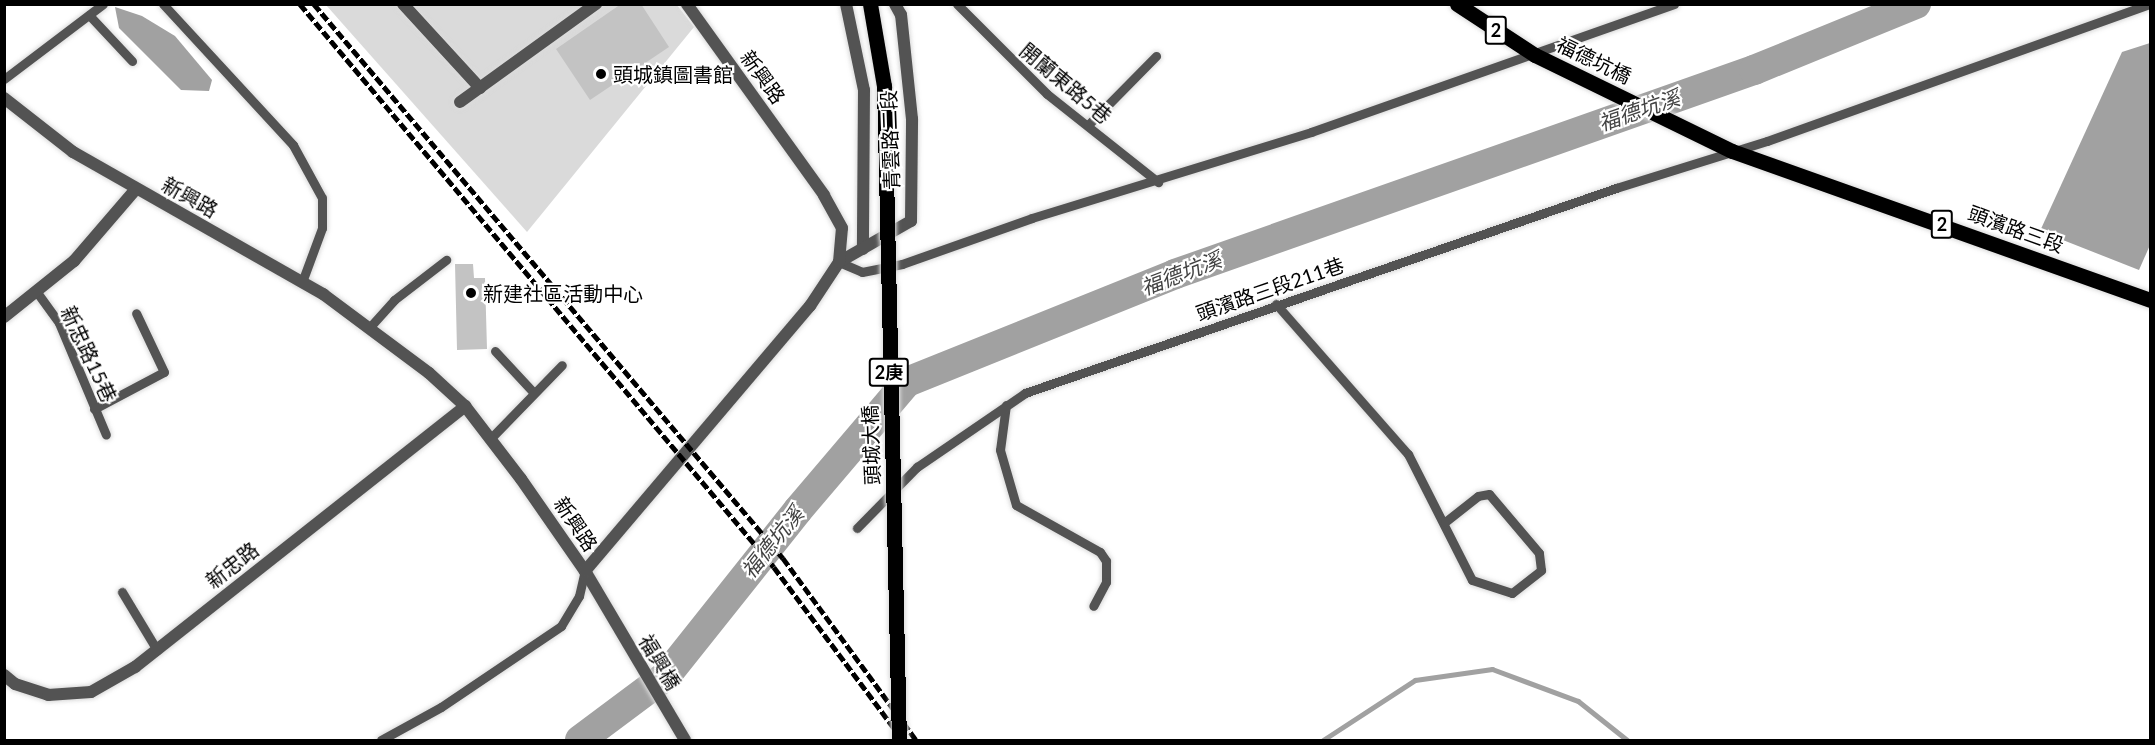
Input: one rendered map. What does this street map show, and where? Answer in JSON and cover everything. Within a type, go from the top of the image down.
[{"type":"main road","name":"頭城大橋","points":[[870,4],[884,86],[899,741]]},
{"type":"main road","name":"2","points":[[1457,4],[1535,55]]},
{"type":"main road","name":"福德坑橋","points":[[1535,55],[1732,151]]},
{"type":"main road","name":"頭濱路三段","points":[[1732,151],[2151,300]]},
{"type":"street","points":[[404,4],[480,88]]},
{"type":"street","points":[[460,102],[596,4]]},
{"type":"street","name":"新興路","points":[[4,98],[73,152],[302,282],[429,373],[465,406],[585,571],[622,522],[810,306],[839,262],[842,228],[824,195],[687,4]]},
{"type":"street","name":"青雲路二段","points":[[846,4],[864,90],[863,249]]},
{"type":"street","name":"青雲路二段","points":[[839,262],[911,221],[912,119],[901,15],[896,4]]},
{"type":"street","points":[[4,317],[74,261],[136,189]]},
{"type":"street","name":"新忠路","points":[[4,675],[15,684],[48,695],[91,692],[157,650],[465,406]]},
{"type":"street","name":"福興橋","points":[[585,571],[685,741]]},
{"type":"lane","points":[[4,79],[103,4]]},
{"type":"lane","points":[[163,4],[293,145],[322,198],[322,228],[302,282]]},
{"type":"lane","name":"開蘭東路5巷","points":[[957,4],[1047,94],[1158,182]]},
{"type":"lane","points":[[839,262],[862,272],[902,264],[1022,222],[1158,182],[1535,55],[1674,4]]},
{"type":"lane","name":"頭濱路三段211巷","points":[[857,528],[917,467],[1025,393],[1276,304],[1732,151],[2150,4]]},
{"type":"lane","points":[[89,15],[132,62]]},
{"type":"lane","points":[[1088,125],[1156,56]]},
{"type":"lane","points":[[369,328],[394,300],[446,260]]},
{"type":"lane","name":"新忠路15巷","points":[[36,291],[59,323],[106,435]]},
{"type":"lane","points":[[1276,304],[1408,454],[1445,522],[1472,580],[1512,593],[1541,570],[1539,553],[1489,494],[1478,496],[1445,522]]},
{"type":"lane","points":[[94,409],[164,372],[136,313]]},
{"type":"lane","points":[[495,351],[534,393]]},
{"type":"lane","points":[[490,439],[562,365]]},
{"type":"lane","points":[[1006,405],[1000,450],[1016,505],[1100,552],[1106,561],[1106,582],[1093,606]]},
{"type":"lane","points":[[381,741],[441,707],[561,626],[579,596],[585,571]]},
{"type":"lane","points":[[122,592],[157,650]]},
{"type":"shaded area","points":[[326,5],[677,5],[694,27],[527,232]]},
{"type":"shaded area","points":[[115,7],[142,16],[175,36],[212,80],[209,91],[181,90],[119,28]]},
{"type":"shaded area","points":[[2150,43],[2150,245],[2139,270],[2040,231],[2122,52]]},
{"type":"building","name":"頭城鎮圖書館","points":[[621,4],[641,4],[669,47],[590,100],[556,49]]},
{"type":"building","name":"新建社區活動中心","points":[[455,264],[473,264],[474,278],[485,278],[487,349],[457,350]]},
{"type":"waterway","name":"福德坑溪","points":[[580,740],[666,676],[798,510],[907,382],[1175,274],[1754,70],[1916,4]]},
{"type":"waterway","points":[[1323,740],[1415,680],[1492,669],[1578,701],[1627,740]]},
{"type":"railway","points":[[300,4],[774,567],[903,740]]},
{"type":"railway","points":[[314,4],[783,558],[916,740]]},
{"type":"place","name":"頭城鎮圖書館","points":[[601,74]]},
{"type":"place","name":"新建社區活動中心","points":[[471,293]]}]
